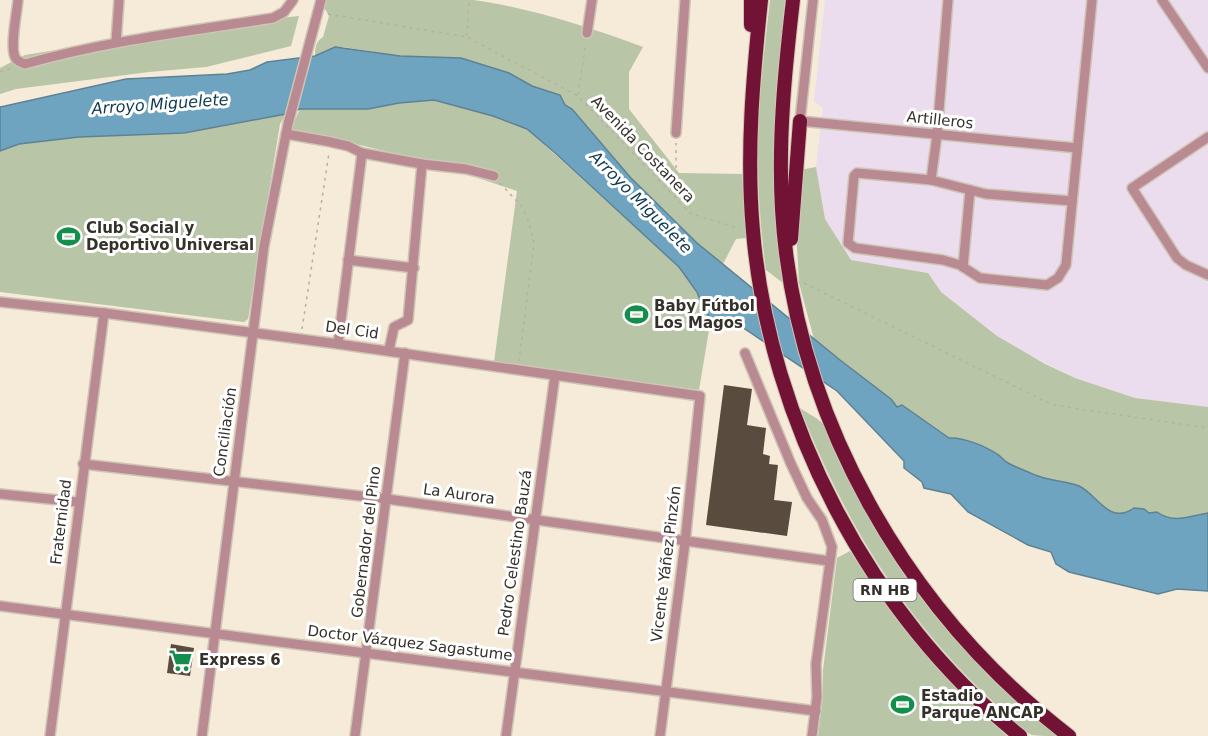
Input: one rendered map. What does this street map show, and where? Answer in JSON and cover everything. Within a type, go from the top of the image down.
[{"type":"highway","points":[[751,0],[751,31],[755,55]]},
{"type":"highway","name":"RN HB","points":[[761,0],[755,55],[750,160],[753,234],[770,332],[793,414],[825,489],[881,584],[931,649],[988,708],[1020,736]]},
{"type":"highway","name":"RN HB","points":[[793,0],[784,92],[781,183],[788,256],[794,296],[809,358],[839,441],[870,507],[889,540],[929,596],[1009,685],[1069,736]]},
{"type":"highway","points":[[788,256],[800,121]]},
{"type":"street","points":[[18,0],[14,54],[17,60],[25,64],[70,51],[116,42],[273,18],[284,12],[293,0]]},
{"type":"street","points":[[116,42],[119,0]]},
{"type":"street","name":"Conciliación","points":[[202,736],[264,246],[288,124],[321,0]]},
{"type":"street","points":[[587,33],[592,0]]},
{"type":"street","points":[[676,133],[685,0]]},
{"type":"street","points":[[800,121],[813,0]]},
{"type":"street","points":[[932,180],[938,135],[948,0]]},
{"type":"street","points":[[1072,201],[986,194],[932,180],[857,173],[854,176],[848,243],[855,248],[943,260],[963,267],[980,278],[1047,285],[1058,278],[1066,266],[1092,0]]},
{"type":"street","points":[[1162,0],[1208,68]]},
{"type":"street","name":"Artilleros","points":[[800,121],[1077,148]]},
{"type":"street","points":[[286,134],[330,142],[362,153],[466,169],[494,176]]},
{"type":"street","points":[[1208,137],[1132,188],[1176,258],[1208,275]]},
{"type":"street","points":[[338,344],[362,153]]},
{"type":"street","points":[[389,350],[394,327],[408,320],[422,164]]},
{"type":"street","points":[[963,267],[970,190]]},
{"type":"street","points":[[348,260],[414,268]]},
{"type":"street","name":"Del Cid","points":[[0,302],[104,313],[389,350],[700,396]]},
{"type":"street","name":"Fraternidad","points":[[50,736],[78,502],[104,313]]},
{"type":"street","name":"Gobernador del Pino","points":[[355,736],[405,353]]},
{"type":"street","points":[[745,353],[791,464],[807,498],[822,520],[832,547],[816,664],[817,697],[812,736]]},
{"type":"street","name":"Pedro Celestino Bauzá","points":[[506,736],[555,375]]},
{"type":"street","name":"Vicente Yáñez Pinzón","points":[[660,736],[685,543],[700,396]]},
{"type":"street","name":"La Aurora","points":[[83,464],[387,500],[685,543],[829,561]]},
{"type":"street","points":[[0,494],[78,502]]},
{"type":"street","name":"Doctor Vázquez Sagastume","points":[[0,606],[816,711]]},
{"type":"path","points":[[467,37],[469,0]]},
{"type":"path","name":"Avenida Costanera","points":[[318,13],[467,37],[578,96],[690,213],[753,234]]},
{"type":"path","points":[[578,96],[587,33]]},
{"type":"path","points":[[676,133],[676,198]]},
{"type":"path","points":[[301,339],[330,142]]},
{"type":"path","points":[[494,176],[522,207],[534,243],[518,368]]},
{"type":"path","points":[[791,276],[1053,405],[1208,428]]},
{"type":"shaded area","points":[[825,0],[1208,0],[1208,407],[1135,398],[1075,378],[1013,347],[997,336],[941,292],[928,273],[851,260],[825,219],[816,167],[823,108],[814,101]]},
{"type":"green space","points":[[326,0],[473,0],[494,3],[559,19],[643,47],[629,72],[629,109],[679,173],[742,174],[747,238],[736,239],[723,264],[697,243],[630,177],[572,109],[565,105],[560,95],[532,86],[509,73],[461,58],[400,56],[343,47],[316,65],[316,46],[323,37],[329,16],[324,7]]},
{"type":"green space","points":[[770,0],[785,0],[775,142],[776,212],[783,283],[766,270],[759,187],[758,137],[762,68]]},
{"type":"green space","points":[[299,16],[291,46],[206,67],[16,89],[0,94],[0,68],[25,55],[94,44],[131,35]]},
{"type":"green space","points":[[434,100],[493,116],[527,129],[679,267],[697,292],[705,312],[711,318],[699,390],[494,362],[517,191],[437,164],[292,131],[300,109],[368,109]]},
{"type":"green space","points":[[286,114],[280,124],[248,319],[244,322],[0,292],[0,151],[19,144],[79,137],[184,133]]},
{"type":"green space","points":[[816,167],[825,219],[851,260],[928,273],[941,292],[997,336],[1045,364],[1075,378],[1135,398],[1208,407],[1208,513],[1169,518],[1157,512],[1149,513],[1144,509],[1134,508],[1125,513],[1110,511],[1079,486],[1038,476],[1008,463],[980,445],[949,438],[902,405],[897,407],[891,398],[858,375],[814,339],[799,283],[796,228],[800,170]]},
{"type":"green space","points":[[800,408],[823,424],[839,461],[880,536],[930,610],[991,677],[1059,736],[1032,735],[1021,728],[927,632],[877,563],[856,526],[817,449]]},
{"type":"green space","points":[[850,551],[915,641],[966,697],[1007,736],[818,736],[823,695],[823,670],[837,558]]},
{"type":"water","name":"Arroyo Miguelete","points":[[335,47],[400,56],[461,58],[509,73],[532,86],[560,95],[565,105],[572,109],[630,177],[697,243],[891,399],[897,407],[902,405],[949,438],[980,445],[1008,463],[1038,476],[1079,486],[1110,511],[1125,513],[1134,508],[1144,509],[1149,513],[1157,512],[1169,518],[1208,513],[1208,591],[1177,589],[1158,594],[1069,572],[1056,564],[1051,552],[1028,545],[968,512],[951,494],[924,488],[922,482],[904,468],[904,461],[837,391],[736,323],[711,318],[705,312],[697,292],[679,267],[527,129],[493,116],[434,100],[368,109],[300,109],[286,114],[184,133],[79,137],[19,144],[0,151],[0,107],[126,79],[227,74],[250,70],[267,62],[315,56]]},
{"type":"building","points":[[724,385],[752,389],[747,425],[766,428],[763,454],[770,456],[769,464],[778,465],[774,500],[792,502],[787,536],[706,525]]},
{"type":"building","name":"Express 6","points":[[171,644],[194,648],[190,676],[167,673]]},
{"type":"place","name":"Club Social y Deportivo Universal","points":[[68,237]]},
{"type":"place","name":"Baby Fútbol Los Magos","points":[[636,315]]},
{"type":"place","name":"Express 6","points":[[181,660]]},
{"type":"place","name":"Estadio Parque ANCAP","points":[[903,705]]}]
